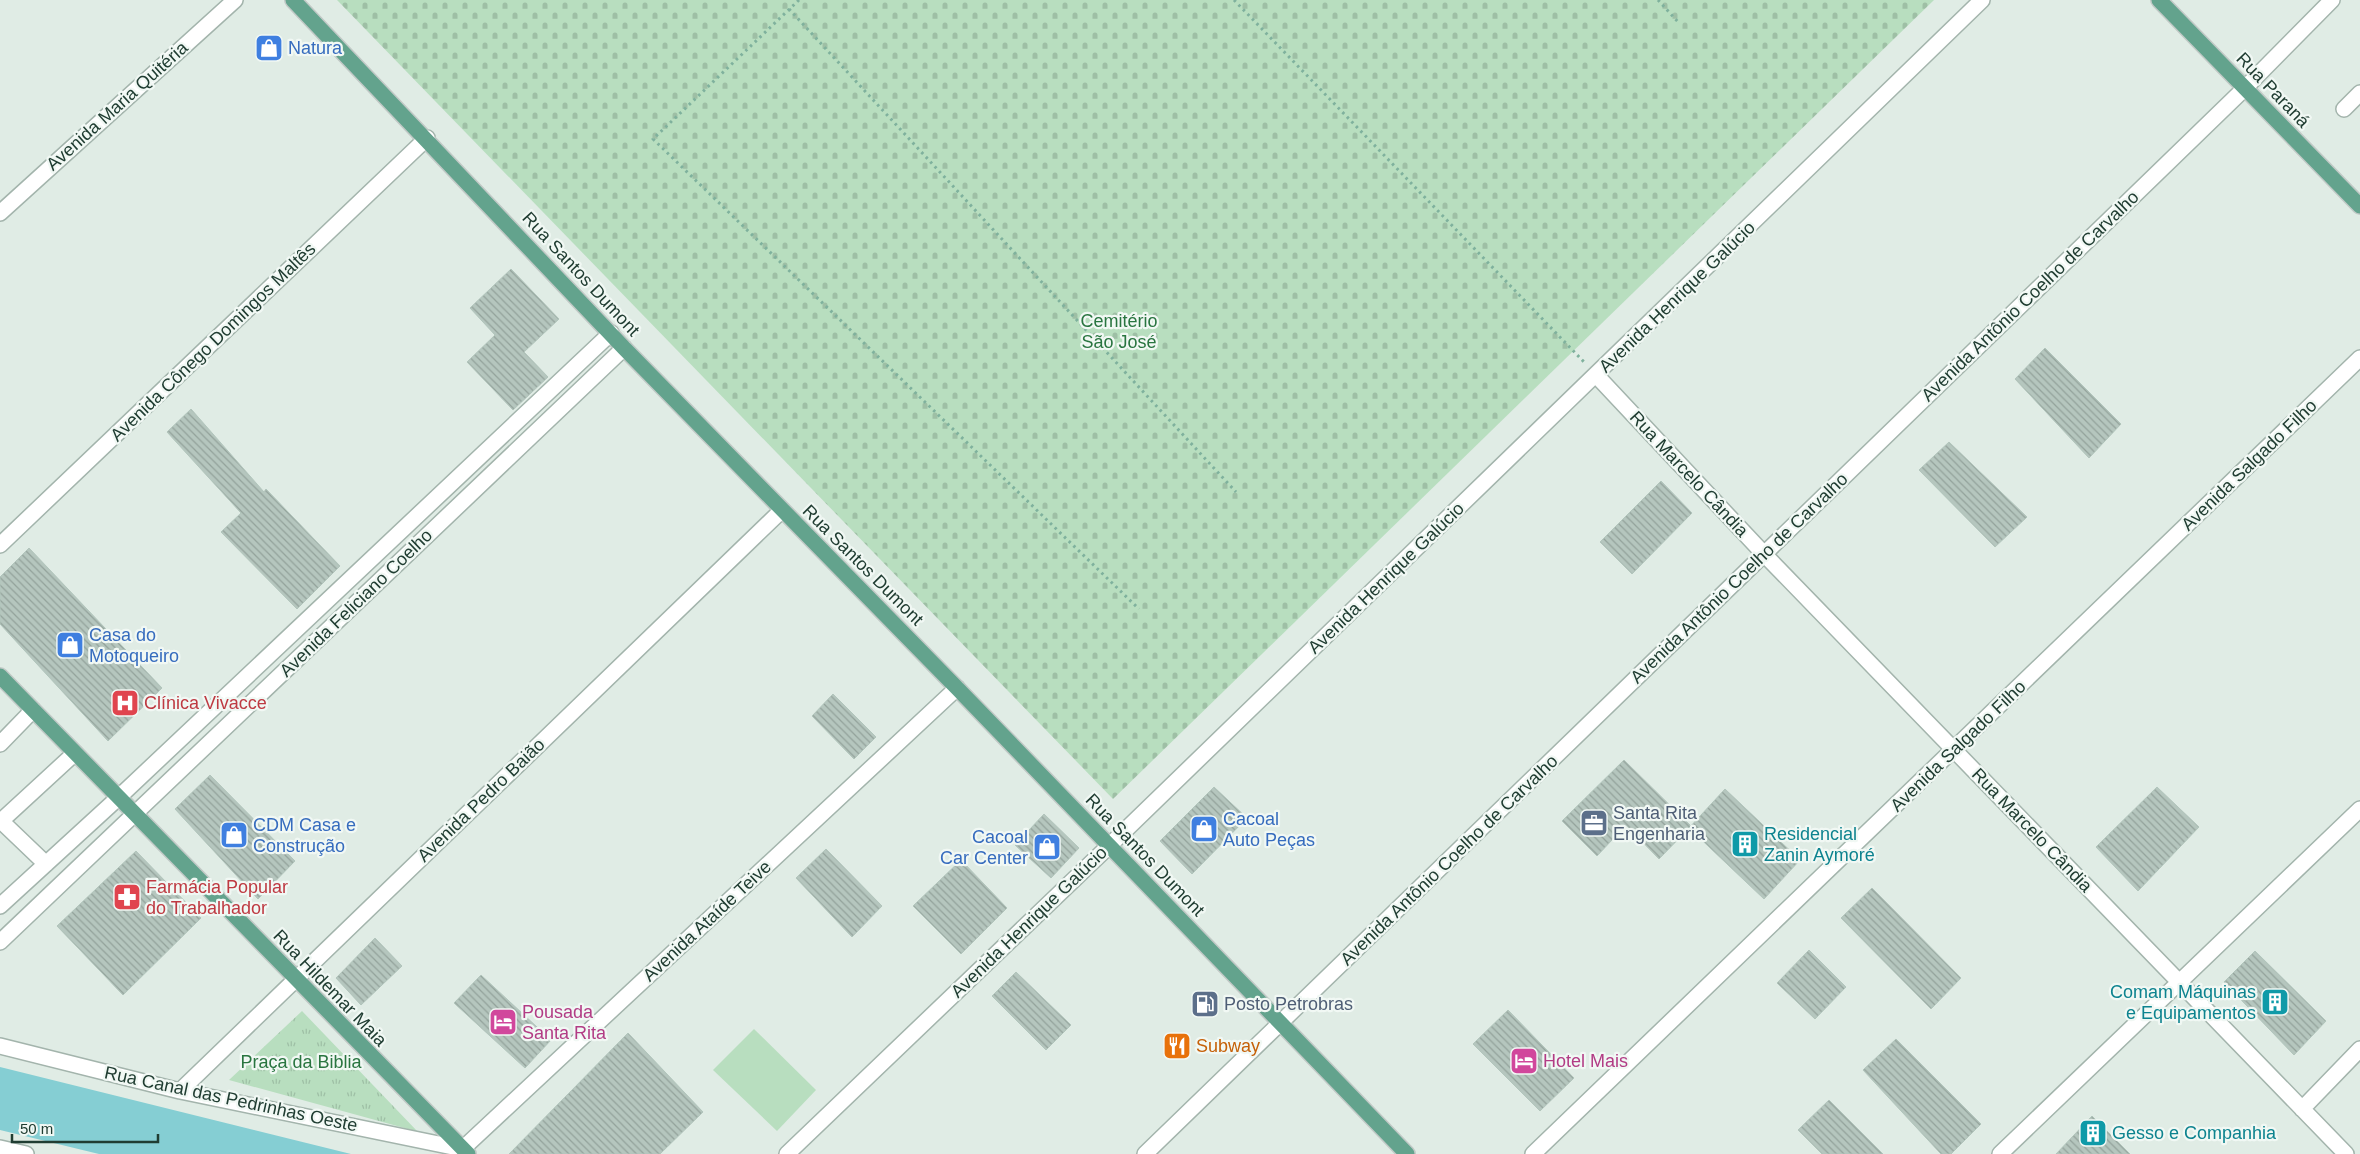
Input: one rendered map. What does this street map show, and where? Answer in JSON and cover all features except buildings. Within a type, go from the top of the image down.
[{"type":"main road","name":"Rua Santos Dumont","points":[[293,0],[427,138],[624,348],[957,688],[1407,1154]]},
{"type":"main road","name":"Rua Paraná","points":[[2159,0],[2360,206]]},
{"type":"main road","name":"Rua Hildemar Maia","points":[[0,676],[462,1152]]},
{"type":"street","name":"Avenida Maria Quitéria","points":[[0,213],[235,0]]},
{"type":"street","name":"Avenida Henrique Galúcio","points":[[787,1154],[1110,846],[1982,0]]},
{"type":"street","name":"Avenida Antônio Coelho de Carvalho","points":[[1145,1154],[2246,88],[2332,0]]},
{"type":"street","points":[[2344,110],[2360,93]]},
{"type":"street","name":"Avenida Cônego Domingos Maltês","points":[[0,545],[427,138]]},
{"type":"street","name":"Avenida Feliciano Coelho","points":[[0,906],[118,798],[611,333]]},
{"type":"street","name":"Avenida Feliciano Coelho","points":[[0,942],[624,348]]},
{"type":"street","name":"Avenida Salgado Filho","points":[[1533,1154],[1955,750],[2360,358]]},
{"type":"street","name":"Rua Marcelo Cândia","points":[[1596,375],[1764,554],[2346,1154]]},
{"type":"street","name":"Avenida Pedro Baião","points":[[180,1091],[782,510]]},
{"type":"street","name":"Avenida Ataíde Teive","points":[[462,1152],[957,688]]},
{"type":"street","points":[[0,744],[33,710]]},
{"type":"street","points":[[46,864],[1,821],[75,753]]},
{"type":"street","points":[[2000,1154],[2360,809]]},
{"type":"street","name":"Rua Canal das Pedrinhas Oeste","points":[[0,1046],[180,1091],[462,1152]]},
{"type":"street","points":[[2302,1109],[2360,1049]]},
{"type":"street","points":[[0,1148],[26,1154]]},
{"type":"path","points":[[799,0],[653,138],[1140,609]]},
{"type":"path","points":[[1234,0],[1596,375]]},
{"type":"path","points":[[1658,0],[1679,23]]},
{"type":"path","points":[[789,9],[1236,492]]},
{"type":"green space","name":"Cemitério São José","points":[[337,0],[1934,0],[1113,799]]},
{"type":"green space","name":"Praça da Biblia","points":[[302,1011],[418,1132],[229,1080]]},
{"type":"green space","points":[[754,1029],[816,1090],[777,1131],[713,1070]]},
{"type":"water","points":[[0,1067],[351,1154],[99,1154],[0,1130]]},
{"type":"place","name":"Natura","points":[[269,48]]},
{"type":"place","name":"Casa do Motoqueiro","points":[[70,645]]},
{"type":"place","name":"Clínica Vivacce","points":[[125,703]]},
{"type":"place","name":"Santa Rita Engenharia","points":[[1594,823]]},
{"type":"place","name":"Cacoal Auto Peças","points":[[1204,829]]},
{"type":"place","name":"CDM Casa e Construção","points":[[234,835]]},
{"type":"place","name":"Residencial Zanin Aymoré","points":[[1745,844]]},
{"type":"place","name":"Cacoal Car Center","points":[[1047,847]]},
{"type":"place","name":"Farmácia Popular do Trabalhador","points":[[127,897]]},
{"type":"place","name":"Comam Máquinas e Equipamentos","points":[[2275,1002]]},
{"type":"place","name":"Posto Petrobras","points":[[1205,1004]]},
{"type":"place","name":"Pousada Santa Rita","points":[[503,1022]]},
{"type":"place","name":"Subway","points":[[1177,1046]]},
{"type":"place","name":"Hotel Mais","points":[[1524,1061]]},
{"type":"place","name":"Gesso e Companhia","points":[[2093,1133]]}]
